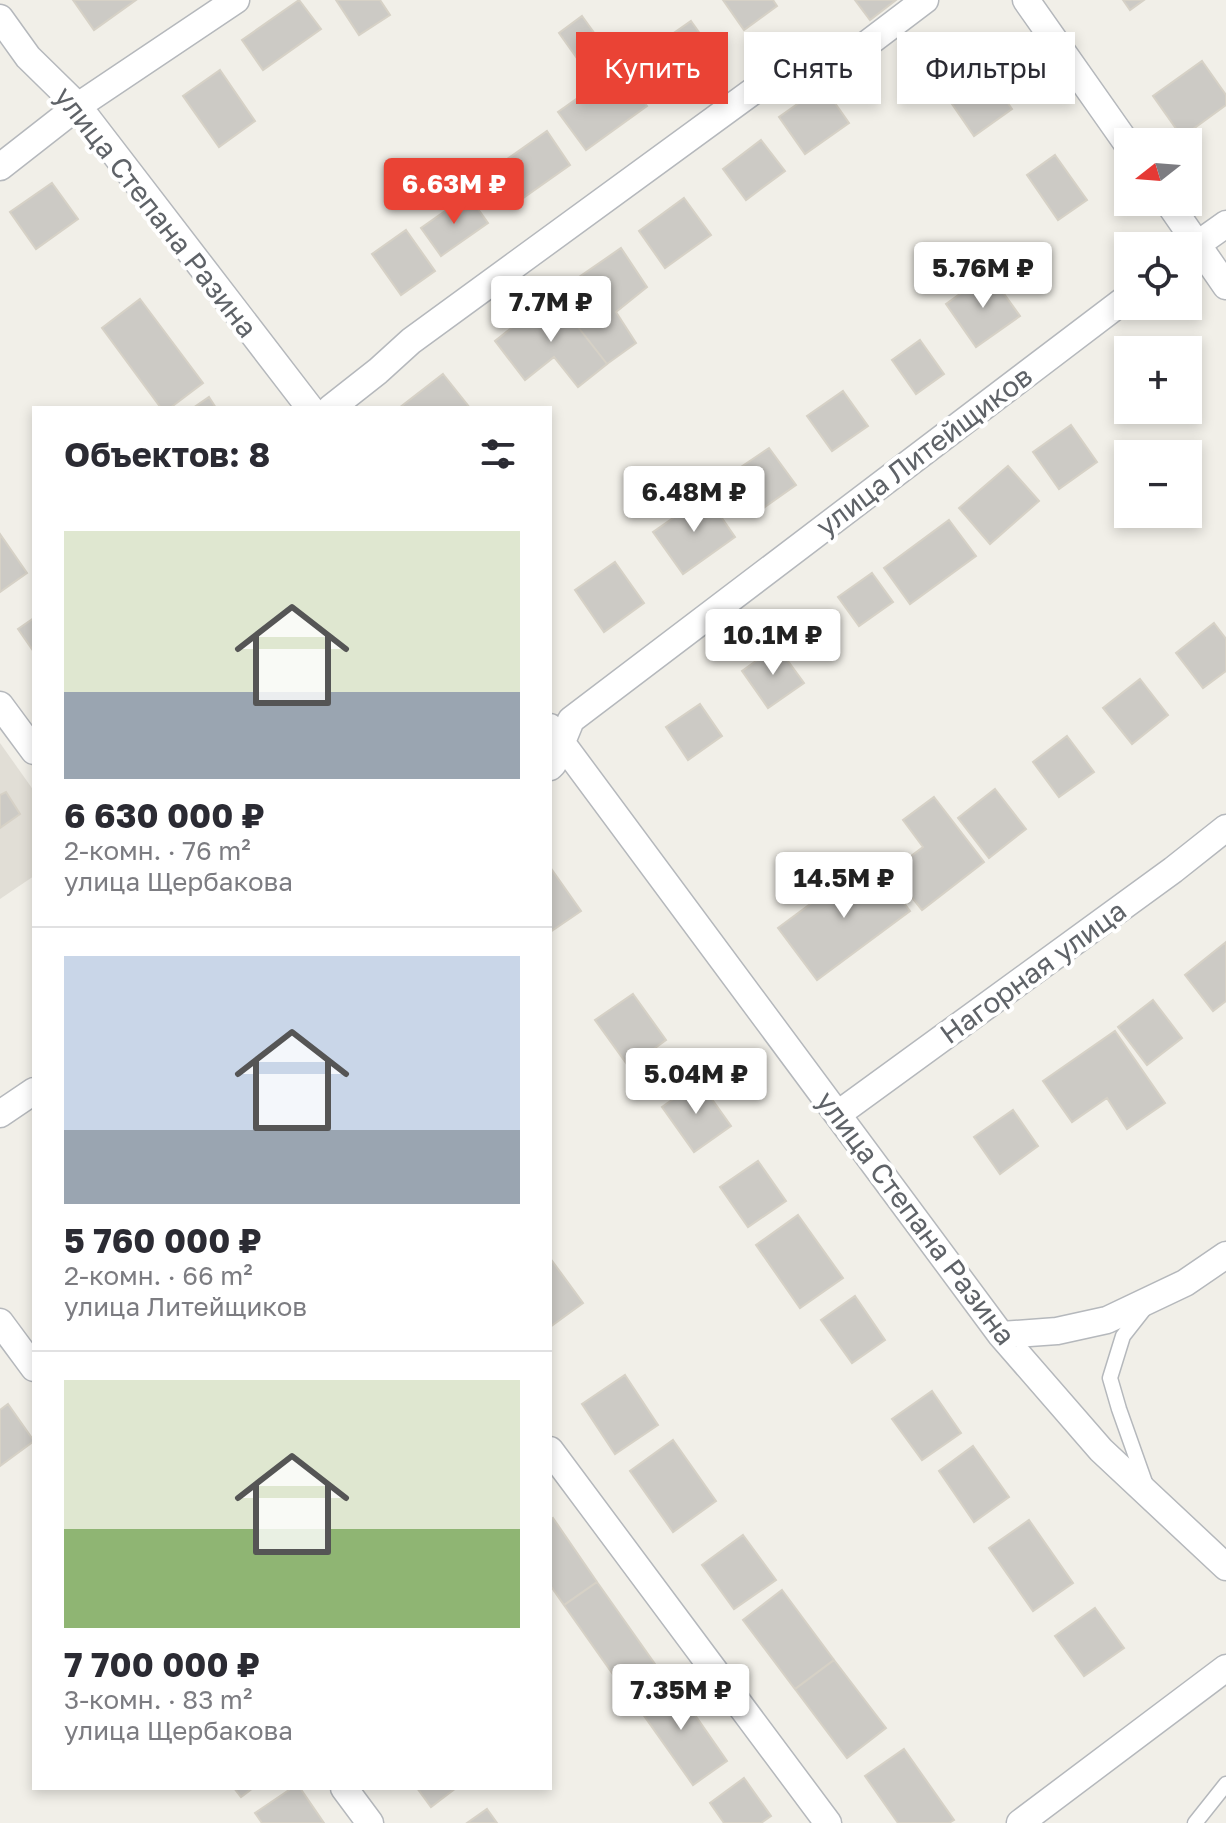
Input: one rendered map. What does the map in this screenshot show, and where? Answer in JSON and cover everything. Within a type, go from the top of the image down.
[{"type":"street","points":[[0,167],[207,8],[236,0]]},
{"type":"street","points":[[334,406],[411,341],[767,81],[859,50],[925,0]]},
{"type":"street","points":[[1026,0],[1116,128]]},
{"type":"street","name":"улица Степана Разина","points":[[0,18],[28,57],[78,106],[308,406]]},
{"type":"street","points":[[1202,241],[1226,224]]},
{"type":"street","points":[[1202,258],[1226,286]]},
{"type":"street","name":"улица Литейщиков","points":[[552,765],[556,735],[571,720],[1114,308]]},
{"type":"street","points":[[0,705],[32,748]]},
{"type":"street","name":"улица Степана Разина","points":[[556,735],[1001,1335],[1101,1450],[1223,1569]]},
{"type":"street","name":"Нагорная улица","points":[[838,1114],[1226,828]]},
{"type":"street","points":[[0,1114],[32,1092]]},
{"type":"street","points":[[1001,1335],[1057,1331],[1107,1320],[1185,1283],[1226,1255]]},
{"type":"street","points":[[0,1322],[32,1365]]},
{"type":"street","points":[[552,1453],[828,1823]]},
{"type":"street","points":[[1020,1823],[1226,1668]]},
{"type":"street","points":[[345,1790],[370,1823]]},
{"type":"lane","points":[[1149,1496],[1110,1378],[1123,1336],[1153,1298]]},
{"type":"lane","points":[[1195,1823],[1226,1784]]},
{"type":"shaded area","points":[[0,743],[32,788],[32,877],[0,899]]},
{"type":"building","points":[[73,0],[136,0],[94,30]]},
{"type":"building","points":[[299,0],[321,29],[263,70],[242,40]]},
{"type":"building","points":[[336,0],[380,0],[390,15],[359,35]]},
{"type":"building","points":[[723,0],[773,0],[777,6],[744,30]]},
{"type":"building","points":[[855,0],[896,0],[870,20]]},
{"type":"building","points":[[1123,0],[1144,0],[1130,10]]},
{"type":"building","points":[[582,16],[594,32],[576,32],[576,57],[559,33]]},
{"type":"building","points":[[691,21],[699,32],[675,32]]},
{"type":"building","points":[[1202,61],[1226,95],[1226,105],[1194,128],[1176,128],[1153,96]]},
{"type":"building","points":[[220,70],[255,121],[219,147],[183,96]]},
{"type":"building","points":[[576,99],[576,104],[647,106],[586,150],[558,112]]},
{"type":"building","points":[[797,104],[836,104],[849,123],[805,154],[779,117]]},
{"type":"building","points":[[952,104],[1008,104],[1012,109],[974,136]]},
{"type":"building","points":[[547,131],[570,165],[516,203],[493,169]]},
{"type":"building","points":[[761,140],[785,171],[746,200],[723,169]]},
{"type":"building","points":[[1055,155],[1087,200],[1058,220],[1027,175]]},
{"type":"building","points":[[52,183],[78,219],[36,249],[10,212]]},
{"type":"building","points":[[468,195],[488,223],[441,256],[421,228]]},
{"type":"building","points":[[684,198],[711,235],[665,268],[639,231]]},
{"type":"building","points":[[406,230],[435,271],[401,295],[372,254]]},
{"type":"building","points":[[621,248],[647,287],[616,312],[636,343],[607,364],[553,295]]},
{"type":"building","points":[[989,273],[1020,316],[976,347],[946,304]]},
{"type":"building","points":[[553,295],[607,364],[578,387],[554,357],[525,380],[495,341]]},
{"type":"building","points":[[140,299],[203,383],[173,406],[160,406],[102,328]]},
{"type":"building","points":[[920,340],[944,374],[916,394],[892,360]]},
{"type":"building","points":[[443,374],[468,406],[402,406]]},
{"type":"building","points":[[843,391],[868,426],[832,451],[807,416]]},
{"type":"building","points":[[209,397],[215,406],[196,406]]},
{"type":"building","points":[[1071,425],[1097,462],[1059,489],[1033,452]]},
{"type":"building","points":[[769,448],[796,485],[762,509],[735,471]]},
{"type":"building","points":[[1008,466],[1039,501],[990,544],[959,508]]},
{"type":"building","points":[[706,495],[735,537],[683,574],[653,532]]},
{"type":"building","points":[[949,520],[976,556],[910,604],[884,568]]},
{"type":"building","points":[[0,534],[27,573],[0,592]]},
{"type":"building","points":[[615,562],[644,603],[604,632],[575,590]]},
{"type":"building","points":[[872,573],[893,602],[859,626],[838,597]]},
{"type":"building","points":[[32,619],[32,649],[18,629]]},
{"type":"building","points":[[1214,623],[1226,639],[1226,671],[1203,688],[1176,653]]},
{"type":"building","points":[[777,646],[804,683],[768,708],[742,671]]},
{"type":"building","points":[[1140,679],[1168,715],[1132,744],[1103,708]]},
{"type":"building","points":[[700,704],[722,736],[688,760],[666,727]]},
{"type":"building","points":[[1067,736],[1094,772],[1059,797],[1033,762]]},
{"type":"building","points":[[995,789],[1026,829],[989,858],[958,818]]},
{"type":"building","points":[[6,792],[20,814],[0,828],[0,795]]},
{"type":"building","points":[[934,797],[984,862],[922,910],[891,871],[923,847],[903,820]]},
{"type":"building","points":[[871,859],[910,911],[817,980],[778,928]]},
{"type":"building","points":[[552,870],[581,911],[552,931]]},
{"type":"building","points":[[1226,942],[1226,1001],[1213,1011],[1185,975]]},
{"type":"building","points":[[633,994],[666,1040],[629,1067],[595,1020]]},
{"type":"building","points":[[1153,1000],[1182,1038],[1147,1065],[1118,1027]]},
{"type":"building","points":[[1115,1031],[1165,1103],[1127,1129],[1107,1098],[1072,1122],[1043,1081]]},
{"type":"building","points":[[699,1081],[731,1126],[694,1152],[662,1107]]},
{"type":"building","points":[[1013,1110],[1038,1146],[1000,1174],[974,1137]]},
{"type":"building","points":[[758,1161],[786,1201],[748,1227],[720,1187]]},
{"type":"building","points":[[798,1215],[843,1278],[800,1308],[756,1245]]},
{"type":"building","points":[[552,1261],[583,1303],[552,1326]]},
{"type":"building","points":[[855,1296],[885,1340],[852,1363],[821,1320]]},
{"type":"building","points":[[625,1375],[658,1425],[615,1454],[582,1404]]},
{"type":"building","points":[[932,1391],[961,1433],[922,1460],[892,1419]]},
{"type":"building","points":[[8,1404],[32,1442],[0,1466],[0,1410]]},
{"type":"building","points":[[673,1440],[716,1501],[673,1532],[630,1471]]},
{"type":"building","points":[[973,1446],[1009,1497],[974,1522],[939,1471]]},
{"type":"building","points":[[552,1519],[597,1582],[564,1605],[552,1588]]},
{"type":"building","points":[[1029,1520],[1073,1583],[1033,1611],[989,1548]]},
{"type":"building","points":[[743,1535],[776,1580],[734,1609],[702,1565]]},
{"type":"building","points":[[597,1582],[655,1664],[622,1687],[564,1605]]},
{"type":"building","points":[[782,1590],[834,1660],[795,1689],[743,1620]]},
{"type":"building","points":[[1095,1608],[1124,1648],[1084,1676],[1055,1636]]},
{"type":"building","points":[[834,1660],[886,1728],[847,1758],[795,1689]]},
{"type":"building","points":[[670,1679],[727,1761],[693,1785],[635,1703]]},
{"type":"building","points":[[904,1749],[954,1820],[949,1823],[898,1823],[865,1776]]},
{"type":"building","points":[[744,1778],[771,1816],[761,1823],[724,1823],[710,1803]]},
{"type":"building","points":[[236,1790],[250,1790],[241,1797]]},
{"type":"building","points":[[289,1790],[301,1790],[324,1823],[262,1823],[255,1813]]},
{"type":"building","points":[[418,1790],[453,1790],[431,1807]]},
{"type":"building","points":[[487,1809],[497,1823],[467,1823]]}]
